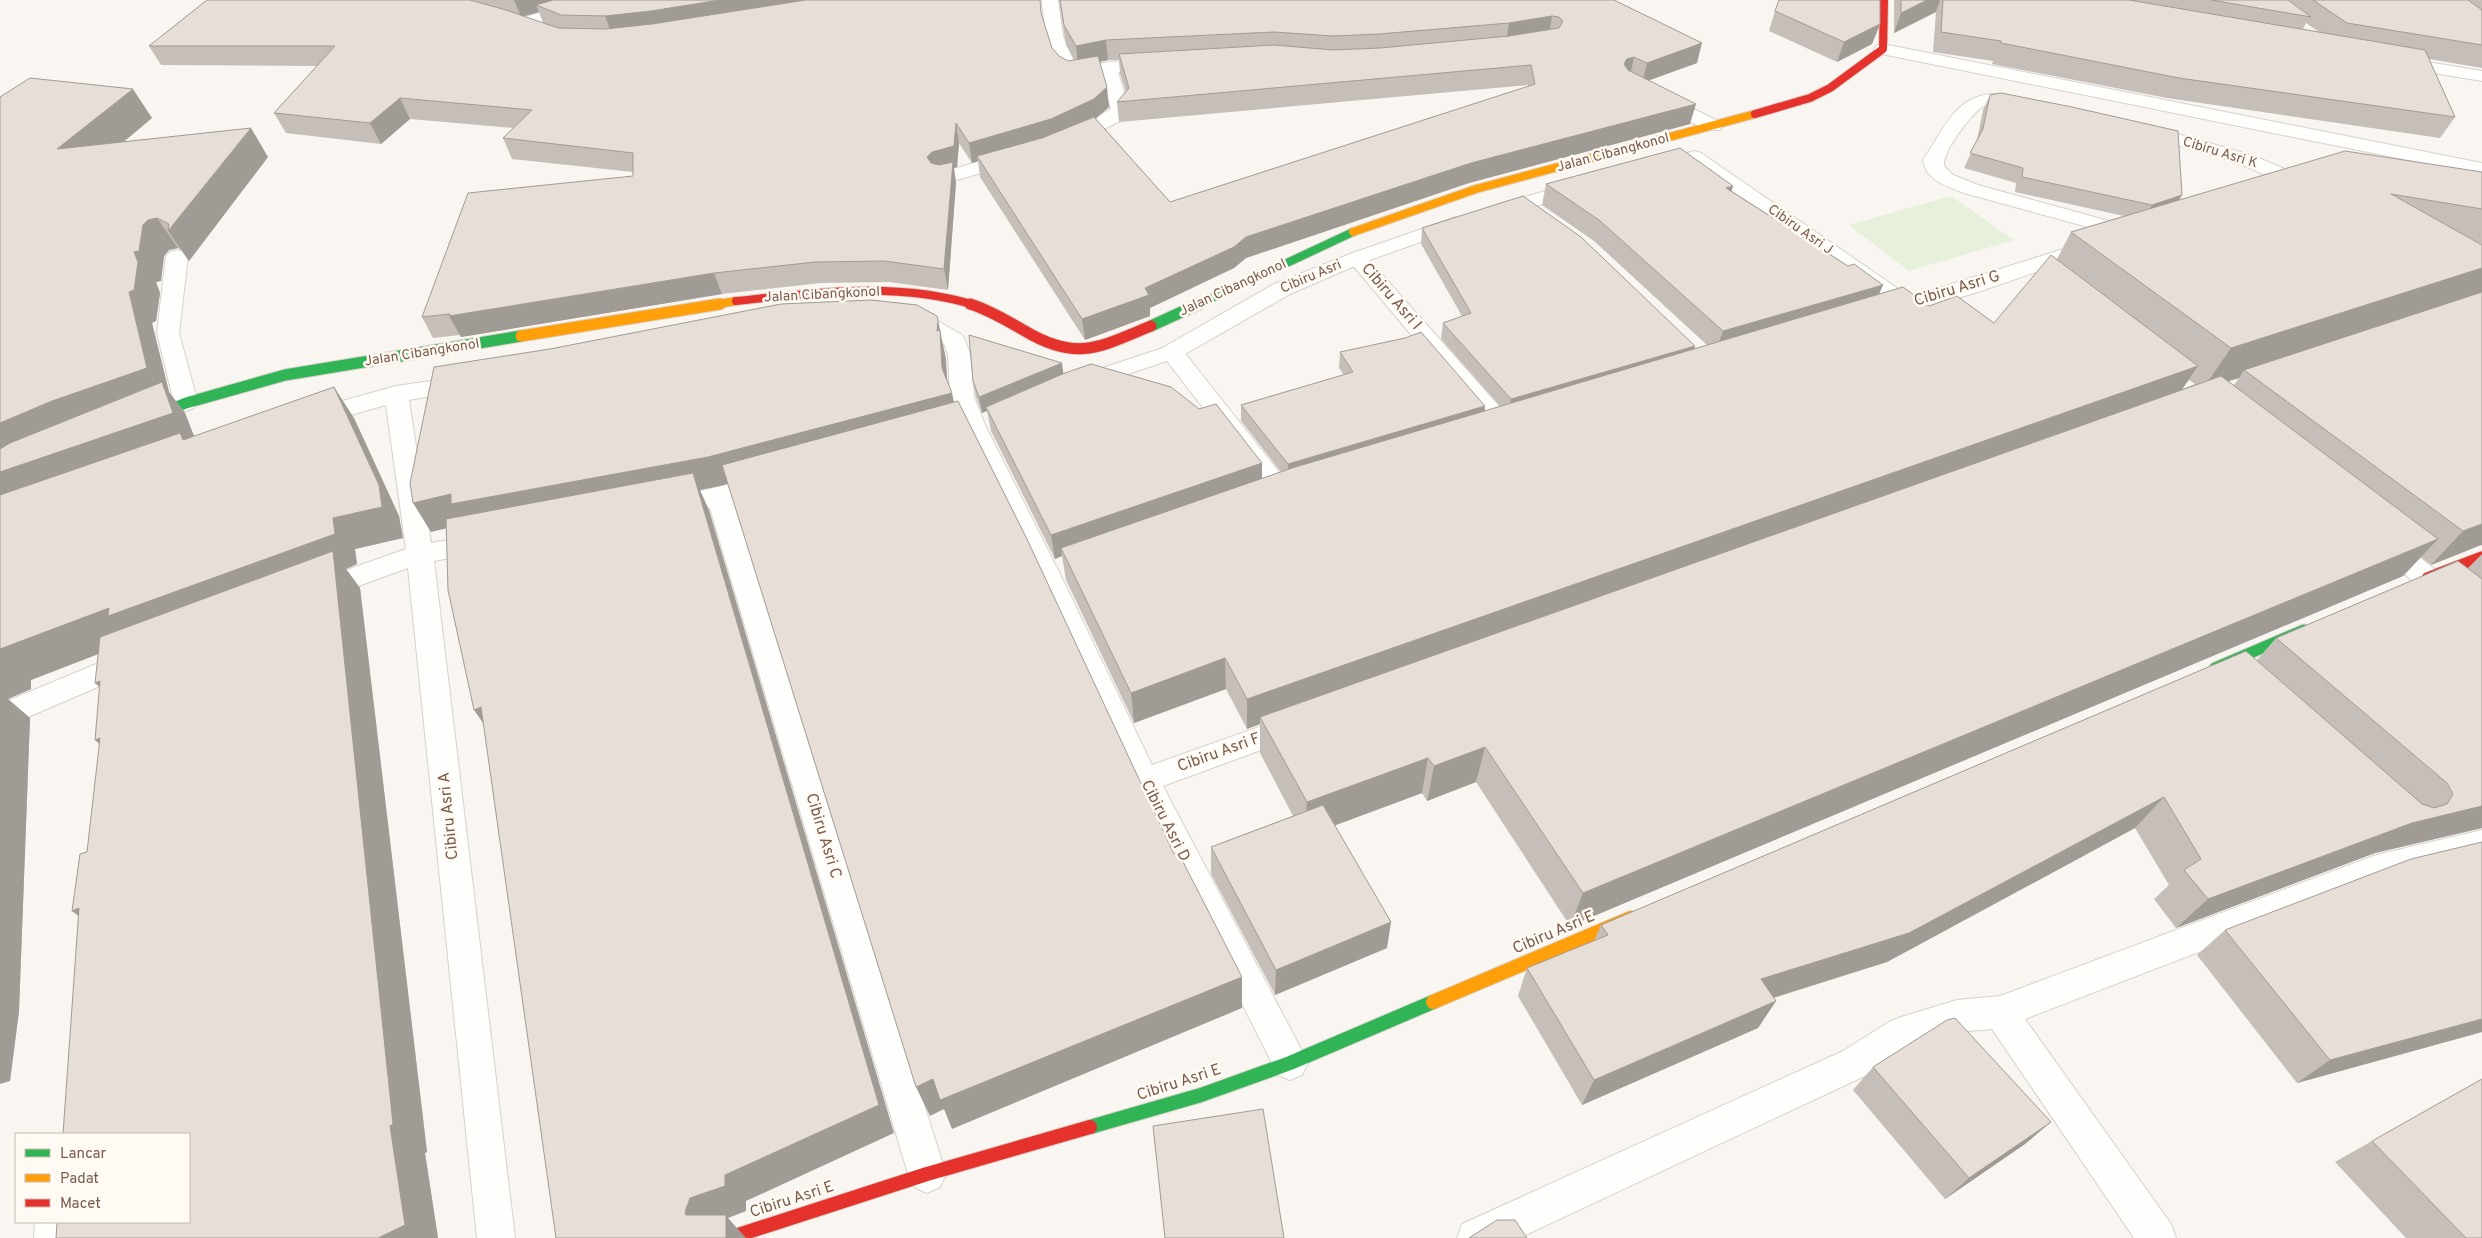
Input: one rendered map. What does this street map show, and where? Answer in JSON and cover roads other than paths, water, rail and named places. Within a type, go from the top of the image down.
[{"type":"street","points":[[521,24],[601,0]]},
{"type":"street","points":[[1050,0],[1054,36],[1068,71],[1073,74],[1108,67],[1176,63]]},
{"type":"street","points":[[1884,0],[1883,48],[2482,169]]},
{"type":"street","points":[[503,19],[548,34]]},
{"type":"street","name":"Jalan Cibangkonol","points":[[133,424],[186,403],[285,375],[722,303],[821,292],[889,291],[946,298],[986,309],[1053,346],[1080,350],[1111,342],[1155,325],[1361,228],[1476,189],[1713,126],[1810,98],[1830,88],[1883,48]]},
{"type":"street","points":[[2379,58],[2482,76]]},
{"type":"street","points":[[1054,146],[1073,140],[1117,115],[1120,109],[1108,67]]},
{"type":"street","points":[[1647,92],[1713,126]]},
{"type":"street","name":"Cibiru Asri G","points":[[1868,316],[1967,288],[2140,230],[1971,189],[1946,179],[1934,168],[1933,160],[1965,112],[1975,103],[1994,100],[2040,109]]},
{"type":"street","name":"Cibiru Asri K","points":[[2122,126],[2247,160],[2293,179],[2331,185]]},
{"type":"street","points":[[943,178],[1036,151]]},
{"type":"street","name":"Cibiru Asri J","points":[[1685,159],[1906,305]]},
{"type":"street","points":[[2257,191],[2293,179]]},
{"type":"street","name":"Cibiru Asri","points":[[1059,390],[1172,352],[1282,289],[1357,258],[1476,217],[1597,182]]},
{"type":"street","points":[[1525,204],[1548,220]]},
{"type":"street","points":[[177,256],[168,333],[186,403]]},
{"type":"street","name":"Cibiru Asri I","points":[[1357,258],[1503,427]]},
{"type":"street","points":[[2027,268],[2050,286]]},
{"type":"street","name":"Cibiru Asri D","points":[[886,321],[930,326],[954,340],[959,354],[962,397],[974,427],[1056,571],[1144,780],[1290,1063]]},
{"type":"street","points":[[1172,352],[1281,492]]},
{"type":"street","points":[[288,424],[396,394],[485,381]]},
{"type":"street","name":"Cibiru Asri A","points":[[396,394],[420,554],[496,1238]]},
{"type":"street","points":[[642,511],[720,498],[786,479]]},
{"type":"street","name":"Cibiru Asri C","points":[[720,498],[927,1174]]},
{"type":"street","points":[[2367,530],[2424,580],[2482,620]]},
{"type":"street","points":[[294,599],[420,554],[506,539]]},
{"type":"street","points":[[2424,580],[2482,557]]},
{"type":"street","points":[[2211,670],[2311,628]]},
{"type":"street","points":[[0,717],[113,682],[151,653]]},
{"type":"street","points":[[2211,670],[2242,686]]},
{"type":"street","name":"Cibiru Asri F","points":[[1144,780],[1313,719]]},
{"type":"street","points":[[1476,1238],[1855,1063],[1901,1034],[1957,1016],[2000,1012],[2376,869],[2482,844]]},
{"type":"street","name":"Cibiru Asri E","points":[[729,1238],[927,1174],[1201,1095],[1290,1063],[1646,911]]},
{"type":"street","points":[[2000,1012],[2157,1238]]},
{"type":"street","points":[[52,1238],[54,1223]]}]
